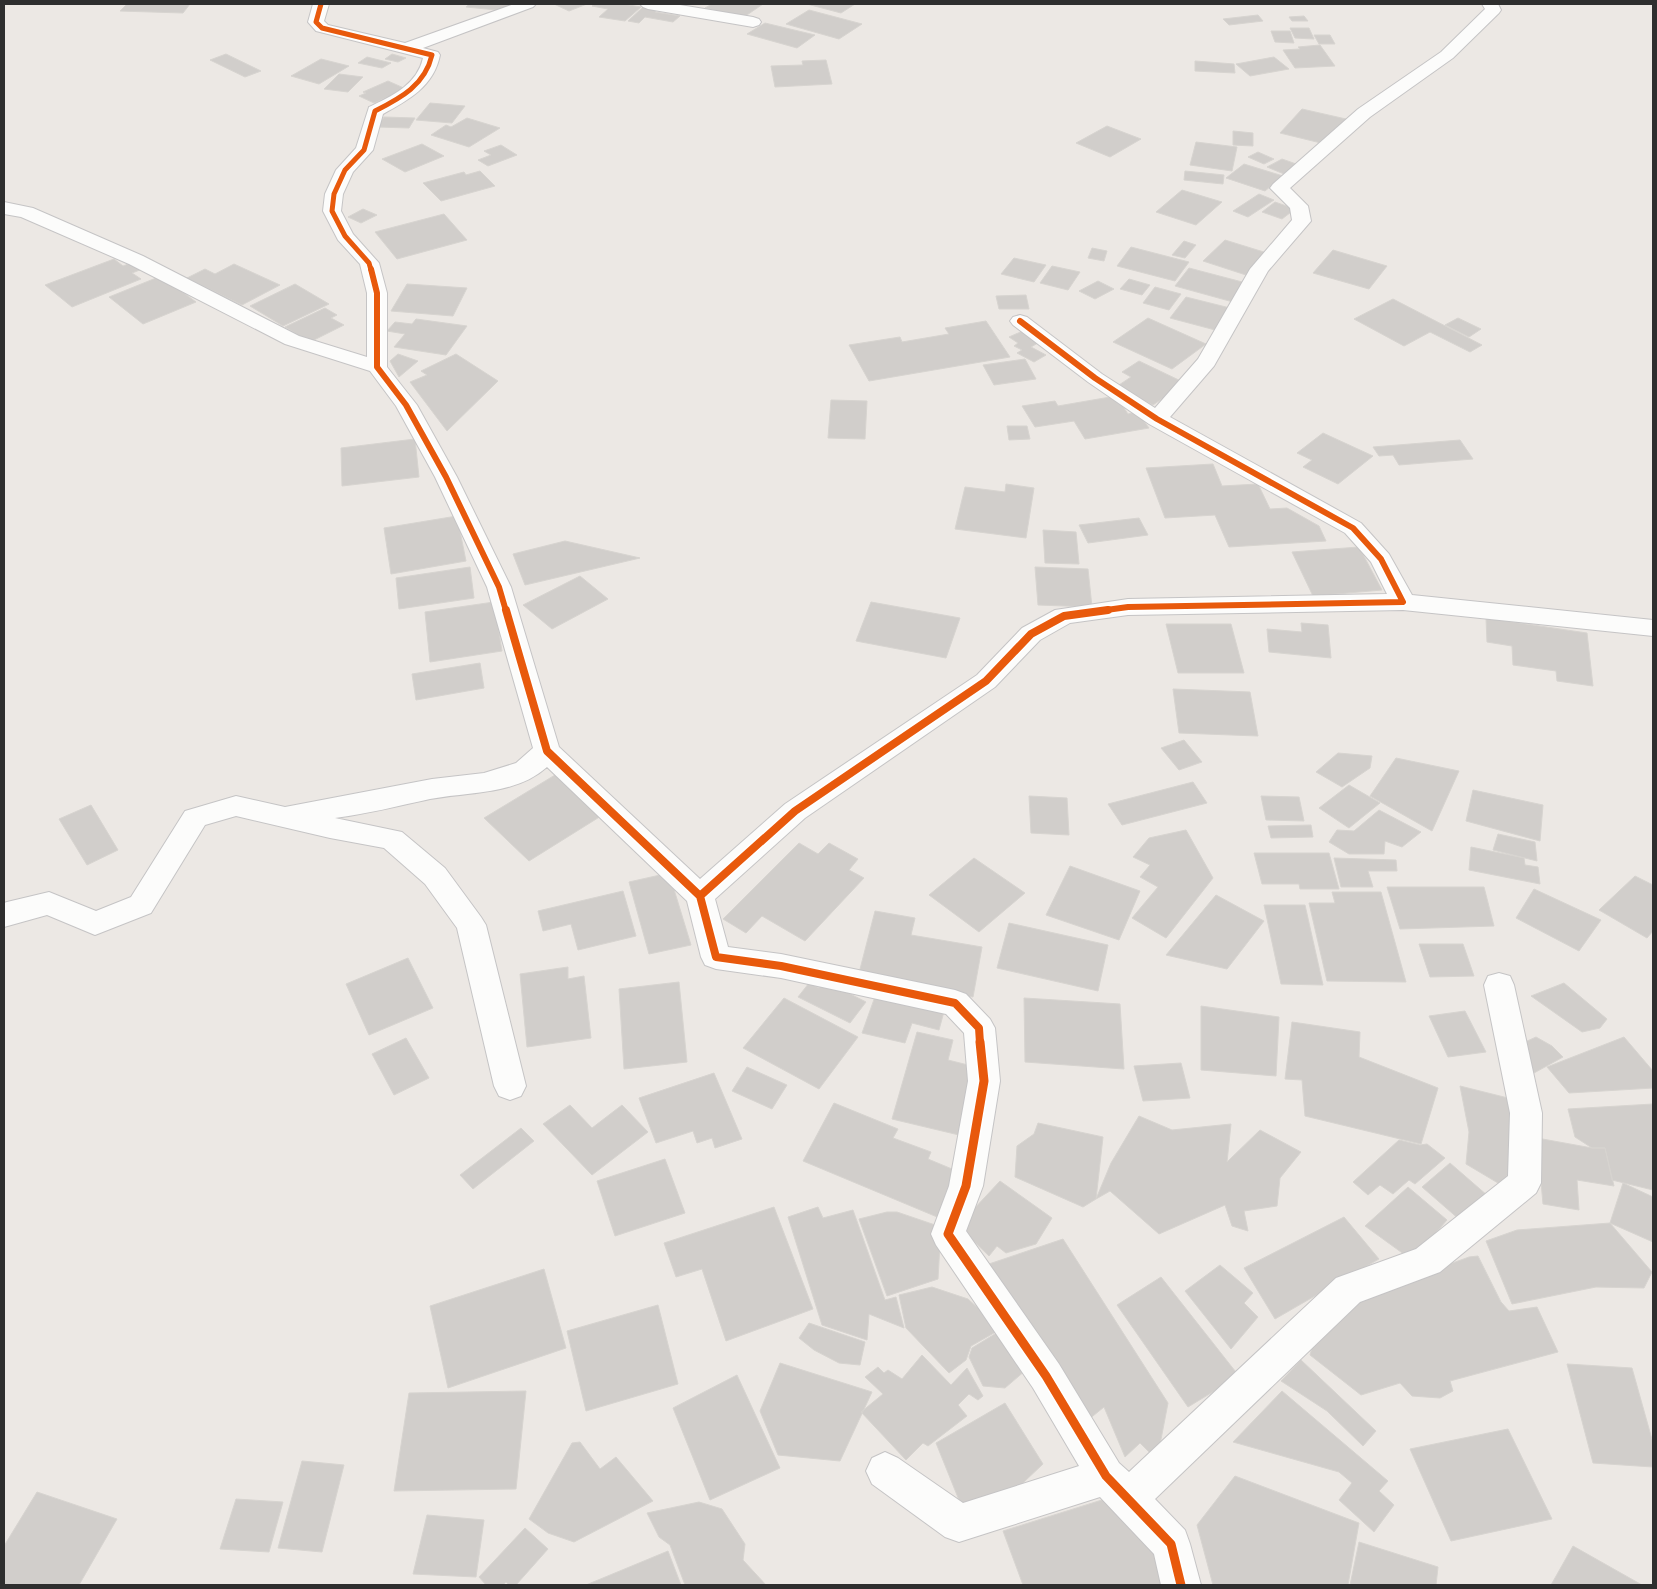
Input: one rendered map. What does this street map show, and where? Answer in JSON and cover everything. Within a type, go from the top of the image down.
[{"type":"street","points":[[321,4],[316,22],[322,28],[432,55],[430,68],[407,95],[376,111],[364,150],[345,170],[334,194],[332,211],[345,236],[369,263],[377,293],[377,368]]},
{"type":"street","points":[[407,48],[528,4]]},
{"type":"street","points":[[648,4],[753,22]]},
{"type":"street","points":[[1157,420],[1207,362],[1260,269],[1302,221],[1299,206],[1279,188],[1364,113],[1447,55],[1493,10],[1490,4]]},
{"type":"street","points":[[4,208],[26,212],[136,260],[292,340],[377,368],[406,405],[446,477],[499,587],[547,751],[700,896],[716,957],[781,966],[955,1003],[979,1028],[984,1081],[966,1186],[948,1234],[1046,1376],[1117,1488],[1172,1544],[1181,1585]]},
{"type":"street","points":[[1020,321],[1094,378],[1157,420],[1353,528],[1381,559],[1403,602]]},
{"type":"street","points":[[700,896],[795,811],[986,681],[1031,634],[1064,616],[1128,607],[1403,602],[1653,628]]},
{"type":"street","points":[[284,816],[357,805],[432,790],[484,783],[526,770],[547,751]]},
{"type":"street","points":[[4,916],[7,913],[49,903],[95,923],[141,906],[195,818],[236,806],[330,828],[392,838],[435,876],[471,925],[510,1086]]},
{"type":"street","points":[[885,1471],[959,1523],[1117,1488],[1348,1290],[1428,1261],[1524,1183],[1526,1113],[1499,985]]},
{"type":"building","points":[[127,4],[190,4],[183,13],[120,11]]},
{"type":"building","points":[[469,4],[513,4],[507,11],[466,7]]},
{"type":"building","points":[[554,4],[587,4],[569,11]]},
{"type":"building","points":[[595,4],[623,4],[641,7],[625,21],[599,17],[608,9],[592,6]]},
{"type":"building","points":[[712,4],[763,4],[744,17],[705,8]]},
{"type":"building","points":[[807,4],[855,4],[841,13]]},
{"type":"building","points":[[643,7],[658,9],[655,12],[680,16],[673,22],[645,17],[639,23],[628,21]]},
{"type":"building","points":[[809,10],[862,24],[839,39],[786,24]]},
{"type":"building","points":[[1258,15],[1263,21],[1229,25],[1223,19]]},
{"type":"building","points":[[1304,16],[1308,21],[1292,21],[1289,17]]},
{"type":"building","points":[[765,23],[815,35],[797,48],[747,34]]},
{"type":"building","points":[[1290,28],[1309,28],[1314,39],[1295,38]]},
{"type":"building","points":[[1271,31],[1290,31],[1294,43],[1275,42]]},
{"type":"building","points":[[1314,35],[1330,35],[1335,44],[1319,44]]},
{"type":"building","points":[[1320,45],[1335,66],[1295,68],[1283,50],[1300,49],[1298,47]]},
{"type":"building","points":[[226,54],[261,71],[245,77],[210,60]]},
{"type":"building","points":[[392,54],[406,58],[398,62],[385,59]]},
{"type":"building","points":[[367,57],[391,63],[382,68],[358,63]]},
{"type":"building","points":[[1274,57],[1289,69],[1250,76],[1236,64]]},
{"type":"building","points":[[321,59],[349,66],[319,84],[291,76]]},
{"type":"building","points":[[826,60],[832,84],[775,87],[771,66],[803,65],[802,61]]},
{"type":"building","points":[[1195,61],[1234,64],[1235,73],[1195,71]]},
{"type":"building","points":[[339,74],[363,77],[348,92],[324,89]]},
{"type":"building","points":[[388,81],[406,89],[374,103],[359,96],[366,93],[363,92]]},
{"type":"building","points":[[430,103],[465,106],[452,123],[416,120]]},
{"type":"building","points":[[1302,109],[1346,119],[1325,144],[1280,133]]},
{"type":"building","points":[[384,117],[415,118],[409,128],[378,127]]},
{"type":"building","points":[[467,118],[500,128],[469,147],[431,135],[446,125],[451,127]]},
{"type":"building","points":[[1107,126],[1141,139],[1110,157],[1076,143]]},
{"type":"building","points":[[1233,131],[1253,133],[1253,146],[1233,145]]},
{"type":"building","points":[[1196,142],[1237,147],[1232,171],[1190,165]]},
{"type":"building","points":[[422,144],[444,156],[405,172],[382,159]]},
{"type":"building","points":[[501,145],[517,155],[488,166],[478,160],[491,155],[484,151]]},
{"type":"building","points":[[1258,152],[1274,159],[1264,164],[1248,157]]},
{"type":"building","points":[[1282,159],[1299,165],[1284,174],[1267,167]]},
{"type":"building","points":[[1244,164],[1283,176],[1265,191],[1226,178]]},
{"type":"building","points":[[480,171],[495,186],[441,201],[423,183],[464,172],[466,175]]},
{"type":"building","points":[[1185,171],[1224,175],[1223,184],[1184,180]]},
{"type":"building","points":[[1182,190],[1222,202],[1196,225],[1156,212]]},
{"type":"building","points":[[1259,194],[1274,200],[1248,217],[1233,211]]},
{"type":"building","points":[[1275,202],[1295,209],[1282,219],[1262,212]]},
{"type":"building","points":[[363,209],[377,215],[361,223],[348,217]]},
{"type":"building","points":[[444,214],[467,240],[397,259],[375,232]]},
{"type":"building","points":[[1225,240],[1267,253],[1246,275],[1203,261]]},
{"type":"building","points":[[1184,241],[1196,245],[1185,258],[1172,255]]},
{"type":"building","points":[[1131,247],[1189,262],[1175,281],[1117,266]]},
{"type":"building","points":[[1092,248],[1107,251],[1104,261],[1088,258]]},
{"type":"building","points":[[1333,250],[1387,266],[1369,289],[1313,273]]},
{"type":"building","points":[[1014,258],[1046,265],[1034,282],[1001,274]]},
{"type":"building","points":[[114,259],[123,266],[136,261],[145,268],[132,273],[141,279],[72,307],[45,285]]},
{"type":"building","points":[[234,264],[280,285],[242,305],[187,278],[205,269],[215,274]]},
{"type":"building","points":[[1052,266],[1080,272],[1068,290],[1040,283]]},
{"type":"building","points":[[1189,268],[1246,283],[1233,302],[1175,286]]},
{"type":"building","points":[[161,276],[196,302],[143,324],[109,297]]},
{"type":"building","points":[[1129,279],[1150,285],[1142,295],[1120,289]]},
{"type":"building","points":[[1098,281],[1114,289],[1095,299],[1079,291]]},
{"type":"building","points":[[295,284],[329,304],[283,326],[250,306]]},
{"type":"building","points":[[407,284],[467,288],[453,316],[391,311]]},
{"type":"building","points":[[1155,287],[1181,294],[1169,310],[1143,303]]},
{"type":"building","points":[[1026,295],[1029,309],[999,309],[996,296]]},
{"type":"building","points":[[1186,297],[1234,309],[1219,331],[1170,318]]},
{"type":"building","points":[[1393,299],[1482,345],[1470,352],[1430,332],[1404,346],[1354,319]]},
{"type":"building","points":[[325,308],[337,315],[331,318],[344,325],[310,342],[285,327]]},
{"type":"building","points":[[1148,318],[1206,344],[1172,369],[1113,342]]},
{"type":"building","points":[[1458,318],[1481,329],[1469,337],[1445,325]]},
{"type":"building","points":[[416,319],[467,326],[446,355],[394,347],[405,334],[387,331],[395,322],[412,324]]},
{"type":"building","points":[[986,321],[1010,357],[869,381],[849,345],[900,337],[902,342],[949,334],[945,328]]},
{"type":"building","points":[[1025,330],[1043,340],[1031,347],[1046,355],[1034,362],[1017,353],[1022,350],[1014,346],[1018,343],[1009,337]]},
{"type":"building","points":[[398,354],[418,361],[399,377],[390,361]]},
{"type":"building","points":[[456,354],[498,381],[447,431],[410,382],[427,375],[421,371]]},
{"type":"building","points":[[1025,359],[1036,379],[994,385],[983,365]]},
{"type":"building","points":[[1139,361],[1185,383],[1153,405],[1116,387],[1131,377],[1122,372]]},
{"type":"building","points":[[1116,396],[1128,414],[1137,412],[1149,428],[1085,439],[1074,421],[1035,427],[1022,406],[1055,401],[1058,406]]},
{"type":"building","points":[[831,400],[867,401],[865,439],[828,438]]},
{"type":"building","points":[[1007,426],[1027,426],[1030,439],[1009,440]]},
{"type":"building","points":[[1323,433],[1373,456],[1338,484],[1303,467],[1312,460],[1297,453]]},
{"type":"building","points":[[415,439],[419,477],[342,486],[341,448]]},
{"type":"building","points":[[1460,440],[1473,459],[1399,465],[1393,455],[1379,456],[1373,447]]},
{"type":"building","points":[[1213,464],[1222,486],[1258,484],[1270,509],[1287,508],[1319,526],[1326,541],[1229,547],[1215,515],[1165,518],[1146,468]]},
{"type":"building","points":[[1006,484],[1034,488],[1026,538],[955,529],[965,487],[1005,492]]},
{"type":"building","points":[[457,516],[466,561],[391,574],[384,528]]},
{"type":"building","points":[[1139,518],[1148,535],[1088,543],[1079,525]]},
{"type":"building","points":[[1043,530],[1076,532],[1079,564],[1045,563]]},
{"type":"building","points":[[565,541],[640,558],[525,585],[513,554]]},
{"type":"building","points":[[1359,547],[1382,590],[1313,596],[1292,552]]},
{"type":"building","points":[[470,567],[474,598],[399,609],[396,578]]},
{"type":"building","points":[[1035,567],[1088,569],[1092,607],[1038,605]]},
{"type":"building","points":[[580,576],[608,599],[552,629],[523,605]]},
{"type":"building","points":[[494,602],[502,651],[430,662],[425,612]]},
{"type":"building","points":[[871,602],[960,618],[946,658],[856,641]]},
{"type":"building","points":[[1486,618],[1587,633],[1593,686],[1557,681],[1556,671],[1513,665],[1512,646],[1487,642]]},
{"type":"building","points":[[1301,623],[1328,625],[1331,658],[1269,652],[1267,629],[1302,632]]},
{"type":"building","points":[[1166,624],[1231,624],[1244,673],[1178,673]]},
{"type":"building","points":[[480,663],[484,688],[416,700],[412,674]]},
{"type":"building","points":[[1173,689],[1250,692],[1258,736],[1179,733]]},
{"type":"building","points":[[1184,740],[1202,762],[1179,770],[1161,748]]},
{"type":"building","points":[[1338,753],[1372,756],[1370,768],[1342,787],[1316,772]]},
{"type":"building","points":[[1396,758],[1459,771],[1432,831],[1370,796]]},
{"type":"building","points":[[555,775],[601,816],[529,861],[484,818]]},
{"type":"building","points":[[1193,782],[1207,803],[1122,825],[1108,804]]},
{"type":"building","points":[[1349,785],[1380,803],[1349,828],[1319,808]]},
{"type":"building","points":[[1473,790],[1543,805],[1540,841],[1466,821]]},
{"type":"building","points":[[1029,796],[1067,798],[1069,835],[1031,833]]},
{"type":"building","points":[[1261,796],[1299,797],[1304,821],[1266,820]]},
{"type":"building","points":[[91,805],[118,850],[87,865],[59,819]]},
{"type":"building","points":[[1379,810],[1421,832],[1402,847],[1385,841],[1384,854],[1349,854],[1329,842],[1337,830],[1354,831]]},
{"type":"building","points":[[1311,825],[1313,837],[1271,838],[1268,826]]},
{"type":"building","points":[[1186,830],[1213,878],[1166,938],[1132,918],[1158,887],[1140,877],[1150,865],[1133,857],[1149,838]]},
{"type":"building","points":[[1498,834],[1535,842],[1537,861],[1493,850]]},
{"type":"building","points":[[799,843],[818,854],[829,843],[858,859],[849,870],[864,878],[805,941],[762,916],[746,933],[723,919]]},
{"type":"building","points":[[1471,847],[1524,858],[1525,865],[1538,867],[1540,884],[1469,870]]},
{"type":"building","points":[[1254,853],[1329,853],[1339,889],[1300,889],[1299,884],[1262,884]]},
{"type":"building","points":[[974,858],[1025,893],[979,932],[929,895]]},
{"type":"building","points":[[1334,858],[1396,860],[1397,871],[1368,871],[1373,887],[1341,887]]},
{"type":"building","points":[[1070,866],[1140,891],[1119,940],[1046,915]]},
{"type":"building","points":[[669,873],[691,945],[649,954],[629,882]]},
{"type":"building","points":[[1635,876],[1653,885],[1653,931],[1647,938],[1599,910]]},
{"type":"building","points":[[1387,887],[1484,887],[1494,926],[1400,929]]},
{"type":"building","points":[[1534,889],[1601,920],[1579,951],[1516,918]]},
{"type":"building","points":[[623,891],[636,936],[578,950],[571,924],[543,931],[538,911]]},
{"type":"building","points":[[1332,892],[1381,892],[1406,982],[1327,981],[1309,903],[1335,903]]},
{"type":"building","points":[[1216,895],[1264,921],[1227,969],[1166,955]]},
{"type":"building","points":[[1264,905],[1305,905],[1323,985],[1281,984]]},
{"type":"building","points":[[875,911],[915,918],[911,935],[982,947],[973,997],[858,977]]},
{"type":"building","points":[[1009,923],[1108,945],[1098,991],[997,968]]},
{"type":"building","points":[[1419,944],[1463,944],[1474,976],[1430,977]]},
{"type":"building","points":[[408,958],[433,1008],[369,1035],[346,984]]},
{"type":"building","points":[[568,967],[568,979],[584,976],[591,1038],[527,1047],[520,974]]},
{"type":"building","points":[[825,981],[866,1002],[850,1023],[798,997],[809,983],[819,988]]},
{"type":"building","points":[[679,982],[687,1062],[624,1069],[619,989]]},
{"type":"building","points":[[1564,983],[1607,1019],[1600,1028],[1582,1032],[1531,996]]},
{"type":"building","points":[[877,991],[945,1008],[939,1030],[912,1023],[905,1043],[862,1033]]},
{"type":"building","points":[[784,998],[858,1037],[819,1089],[743,1048]]},
{"type":"building","points":[[1024,998],[1120,1004],[1124,1069],[1025,1062]]},
{"type":"building","points":[[1201,1006],[1279,1017],[1276,1076],[1201,1070]]},
{"type":"building","points":[[1465,1011],[1486,1052],[1448,1057],[1429,1016]]},
{"type":"building","points":[[1292,1022],[1360,1032],[1359,1057],[1438,1088],[1421,1144],[1305,1116],[1302,1080],[1285,1079]]},
{"type":"building","points":[[917,1032],[953,1040],[948,1060],[976,1067],[959,1135],[892,1119]]},
{"type":"building","points":[[1536,1037],[1552,1046],[1563,1057],[1534,1073],[1515,1054],[1514,1047]]},
{"type":"building","points":[[1624,1037],[1653,1071],[1653,1088],[1569,1093],[1547,1067]]},
{"type":"building","points":[[406,1038],[429,1078],[394,1095],[372,1054]]},
{"type":"building","points":[[1181,1063],[1190,1098],[1143,1101],[1134,1066]]},
{"type":"building","points":[[747,1067],[787,1085],[772,1109],[732,1091]]},
{"type":"building","points":[[714,1073],[742,1139],[715,1148],[712,1138],[697,1143],[693,1131],[656,1143],[639,1098]]},
{"type":"building","points":[[1460,1086],[1512,1099],[1516,1153],[1503,1186],[1466,1164],[1469,1132]]},
{"type":"building","points":[[834,1103],[898,1129],[893,1138],[931,1152],[928,1159],[964,1174],[942,1219],[803,1161]]},
{"type":"building","points":[[1653,1104],[1653,1190],[1612,1180],[1605,1148],[1592,1148],[1575,1137],[1568,1109]]},
{"type":"building","points":[[570,1105],[592,1128],[622,1105],[648,1132],[592,1175],[543,1124]]},
{"type":"building","points":[[1139,1116],[1172,1130],[1231,1124],[1227,1162],[1260,1130],[1301,1152],[1280,1178],[1277,1206],[1244,1211],[1248,1231],[1232,1226],[1225,1205],[1159,1234],[1110,1191],[1096,1199],[1111,1163]]},
{"type":"building","points":[[1038,1123],[1103,1137],[1096,1199],[1083,1207],[1015,1177],[1017,1146],[1034,1134]]},
{"type":"building","points":[[521,1128],[534,1141],[473,1189],[460,1175]]},
{"type":"building","points":[[1537,1138],[1592,1148],[1605,1148],[1614,1186],[1577,1180],[1579,1210],[1543,1204]]},
{"type":"building","points":[[1399,1140],[1420,1145],[1427,1144],[1445,1158],[1415,1184],[1409,1180],[1393,1194],[1380,1185],[1368,1195],[1353,1182]]},
{"type":"building","points":[[665,1159],[685,1213],[615,1236],[597,1181]]},
{"type":"building","points":[[1450,1163],[1488,1196],[1460,1220],[1422,1187]]},
{"type":"building","points":[[1000,1181],[1052,1218],[1036,1244],[1006,1253],[997,1246],[989,1256],[958,1226]]},
{"type":"building","points":[[1623,1183],[1653,1197],[1653,1242],[1610,1223]]},
{"type":"building","points":[[1408,1187],[1447,1220],[1412,1260],[1365,1226]]},
{"type":"building","points":[[774,1207],[813,1309],[726,1341],[702,1269],[676,1277],[664,1243]]},
{"type":"building","points":[[818,1207],[823,1218],[853,1210],[885,1300],[896,1297],[904,1328],[869,1314],[867,1340],[822,1325],[788,1217]]},
{"type":"building","points":[[887,1212],[897,1212],[941,1227],[938,1279],[887,1296],[859,1219]]},
{"type":"building","points":[[1344,1217],[1379,1259],[1275,1319],[1244,1268]]},
{"type":"building","points":[[1610,1223],[1652,1272],[1644,1288],[1596,1287],[1512,1304],[1486,1241],[1517,1230]]},
{"type":"building","points":[[1063,1239],[1168,1403],[1157,1460],[1140,1443],[1125,1457],[1104,1407],[1088,1420],[983,1266]]},
{"type":"building","points":[[1478,1256],[1501,1302],[1509,1311],[1537,1307],[1558,1352],[1450,1381],[1453,1391],[1440,1398],[1412,1396],[1400,1383],[1361,1395],[1310,1355],[1313,1344],[1346,1302],[1469,1257]]},
{"type":"building","points":[[1220,1265],[1253,1293],[1244,1303],[1258,1317],[1231,1349],[1185,1291]]},
{"type":"building","points":[[544,1269],[566,1348],[448,1388],[430,1306]]},
{"type":"building","points":[[1161,1277],[1239,1376],[1188,1407],[1117,1305]]},
{"type":"building","points":[[932,1287],[968,1299],[1001,1329],[971,1346],[966,1360],[949,1373],[906,1328],[899,1295]]},
{"type":"building","points":[[658,1305],[678,1384],[586,1411],[567,1331]]},
{"type":"building","points":[[809,1323],[865,1342],[860,1365],[839,1363],[814,1350],[799,1338]]},
{"type":"building","points":[[1003,1329],[1026,1370],[1005,1388],[983,1386],[969,1357],[972,1348]]},
{"type":"building","points":[[922,1355],[951,1385],[967,1368],[983,1396],[978,1400],[969,1394],[958,1405],[967,1416],[928,1446],[923,1443],[906,1460],[861,1412],[883,1394],[865,1377],[878,1367],[884,1373],[888,1370],[902,1379]]},
{"type":"building","points":[[1301,1360],[1376,1431],[1363,1446],[1327,1411],[1281,1381]]},
{"type":"building","points":[[780,1363],[872,1392],[840,1461],[778,1455],[760,1411]]},
{"type":"building","points":[[1567,1364],[1632,1368],[1653,1443],[1653,1467],[1593,1463]]},
{"type":"building","points":[[737,1375],[780,1468],[710,1500],[673,1408]]},
{"type":"building","points":[[526,1391],[516,1489],[394,1491],[409,1393]]},
{"type":"building","points":[[1282,1391],[1388,1481],[1379,1491],[1394,1505],[1374,1532],[1339,1500],[1352,1483],[1339,1472],[1233,1442]]},
{"type":"building","points":[[1005,1403],[1043,1464],[1005,1500],[961,1505],[936,1443]]},
{"type":"building","points":[[1508,1429],[1552,1519],[1451,1541],[1410,1449]]},
{"type":"building","points":[[580,1442],[600,1469],[616,1457],[653,1501],[574,1542],[548,1533],[529,1519],[572,1443]]},
{"type":"building","points":[[302,1461],[344,1465],[322,1552],[278,1548]]},
{"type":"building","points":[[1235,1476],[1359,1523],[1348,1585],[1213,1585],[1197,1525]]},
{"type":"building","points":[[37,1492],[117,1519],[79,1585],[4,1585],[4,1546]]},
{"type":"building","points":[[236,1499],[283,1502],[269,1552],[220,1549]]},
{"type":"building","points":[[1105,1499],[1150,1536],[1162,1585],[1023,1585],[1003,1531]]},
{"type":"building","points":[[699,1502],[722,1509],[745,1544],[743,1560],[766,1585],[685,1585],[670,1545],[659,1537],[647,1513]]},
{"type":"building","points":[[427,1515],[484,1520],[476,1577],[413,1574]]},
{"type":"building","points":[[525,1528],[548,1549],[516,1585],[509,1585],[506,1582],[503,1585],[486,1585],[479,1577]]},
{"type":"building","points":[[1359,1542],[1438,1567],[1436,1585],[1350,1585]]},
{"type":"building","points":[[1573,1546],[1642,1585],[1551,1585]]},
{"type":"building","points":[[668,1551],[681,1585],[586,1585]]},
{"type":"cycle path","points":[[321,4],[316,22],[322,28],[432,55],[425,75],[412,89],[375,111],[364,150],[345,170],[334,194],[332,211],[345,236],[369,263],[377,293],[377,367],[406,405],[446,477],[499,587],[547,751],[700,896],[716,957],[781,966],[955,1003],[979,1028],[984,1081],[966,1186],[948,1234],[1046,1376],[1106,1476],[1171,1544],[1181,1585]]},
{"type":"cycle path","points":[[700,896],[795,811],[986,681],[1031,634],[1064,616],[1128,607],[1403,602],[1381,559],[1353,528],[1157,419],[1095,378],[1020,321]]}]
